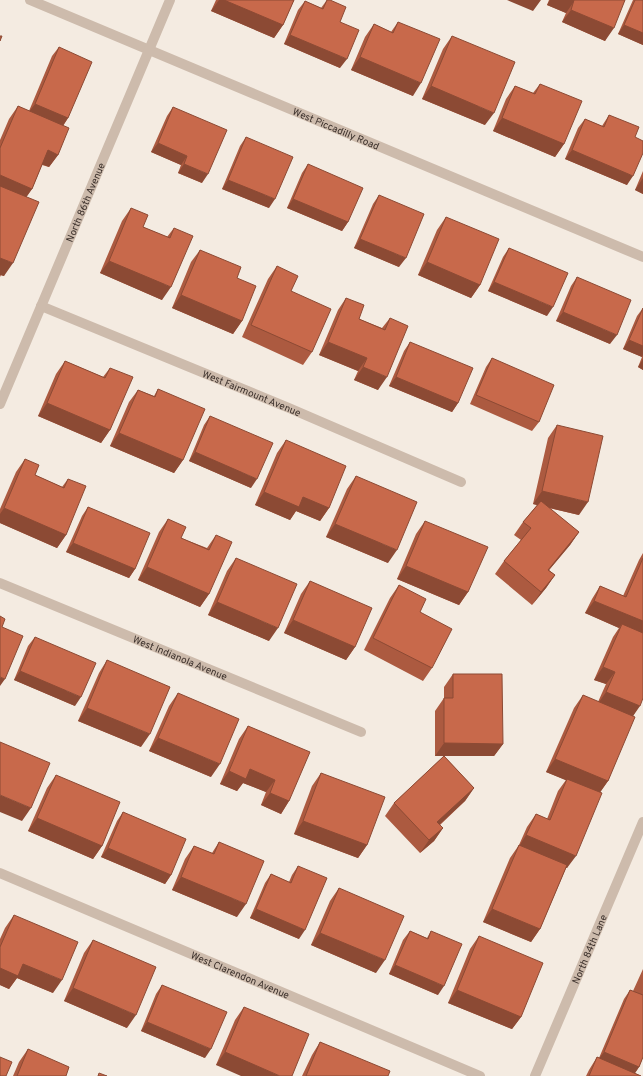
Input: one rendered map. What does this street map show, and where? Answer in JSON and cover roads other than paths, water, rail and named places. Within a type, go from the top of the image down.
[{"type":"street","name":"West Piccadilly Road","points":[[30,0],[643,257]]},
{"type":"street","name":"North 86th Avenue","points":[[0,404],[170,0]]},
{"type":"street","name":"West Fairmount Avenue","points":[[41,306],[289,408],[461,482]]},
{"type":"street","name":"West Indianola Avenue","points":[[0,583],[361,732]]},
{"type":"street","name":"North 84th Lane","points":[[535,1076],[643,822]]},
{"type":"street","name":"West Clarendon Avenue","points":[[0,874],[480,1076]]}]
